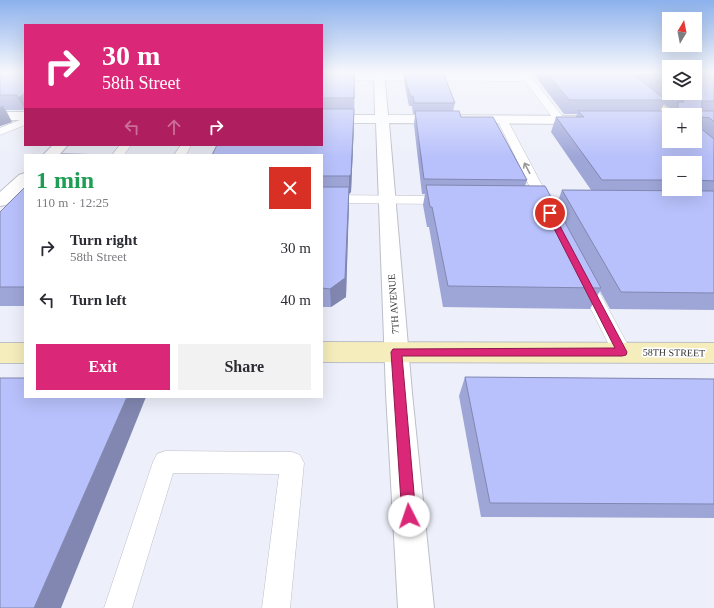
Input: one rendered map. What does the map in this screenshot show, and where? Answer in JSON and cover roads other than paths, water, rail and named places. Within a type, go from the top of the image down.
[{"type":"street","name":"7TH AVENUE","points":[[381,100],[396,352],[416,608]]},
{"type":"street","points":[[652,100],[662,109]]},
{"type":"street","points":[[0,116],[24,116]]},
{"type":"street","points":[[323,119],[597,120]]},
{"type":"street","points":[[51,154],[60,146]]},
{"type":"street","points":[[3,199],[24,179]]},
{"type":"street","points":[[0,353],[24,352]]},
{"type":"street","name":"58TH STREET","points":[[323,352],[714,353]]},
{"type":"lane","points":[[545,100],[559,120]]},
{"type":"lane","points":[[502,119],[554,221]]},
{"type":"lane","points":[[0,132],[24,121]]},
{"type":"lane","points":[[119,154],[125,146]]},
{"type":"lane","points":[[3,199],[24,197]]},
{"type":"lane","points":[[323,199],[458,200]]},
{"type":"lane","points":[[528,200],[558,201]]},
{"type":"lane","points":[[579,269],[622,352]]},
{"type":"lane","points":[[118,608],[165,462],[292,463],[276,608]]}]
